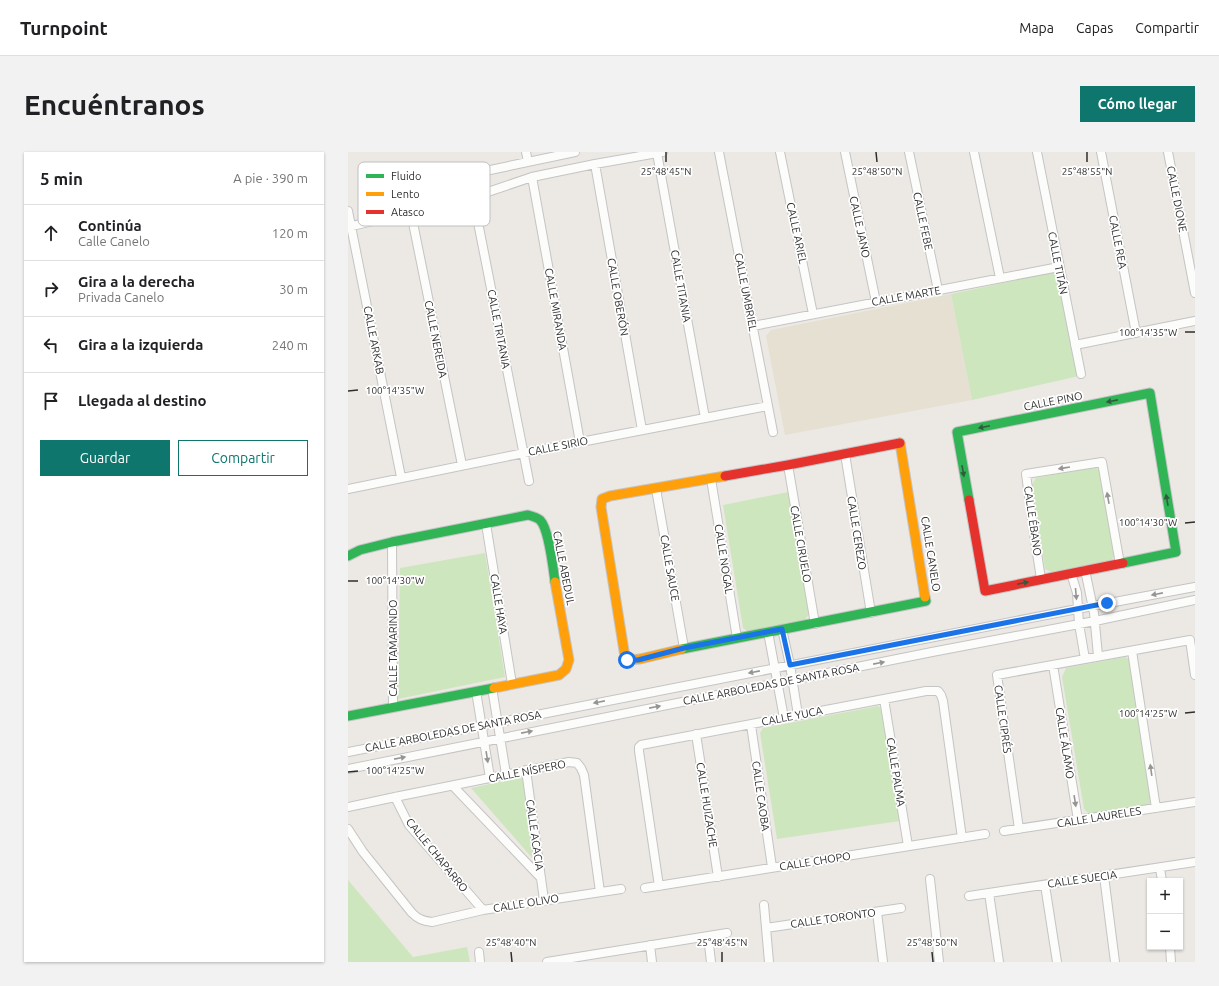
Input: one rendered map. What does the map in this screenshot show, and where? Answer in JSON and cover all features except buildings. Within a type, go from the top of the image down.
[{"type":"street","points":[[526,152],[528,162],[575,152]]},
{"type":"street","name":"CALLE UMBRIEL","points":[[719,152],[773,432]]},
{"type":"street","name":"CALLE ARIEL","points":[[780,152],[813,314]]},
{"type":"street","name":"CALLE JANO","points":[[845,152],[876,302]]},
{"type":"street","name":"CALLE FEBE","points":[[909,152],[938,290]]},
{"type":"street","points":[[974,152],[1000,278]]},
{"type":"street","name":"CALLE TITÁN","points":[[1036,152],[1081,374]]},
{"type":"street","name":"CALLE REA","points":[[1101,152],[1136,333]]},
{"type":"street","name":"CALLE DIONE","points":[[1168,152],[1195,293]]},
{"type":"street","points":[[490,191],[532,177],[594,164],[660,153]]},
{"type":"street","name":"CALLE TITANIA","points":[[660,153],[705,418]]},
{"type":"street","name":"CALLE TRITANIA","points":[[490,170],[528,162]]},
{"type":"street","name":"CALLE OBERÓN","points":[[594,164],[642,430]]},
{"type":"street","name":"CALLE MIRANDA","points":[[532,177],[580,442]]},
{"type":"street","name":"CALLE ARKAB","points":[[348,212],[401,477]]},
{"type":"street","name":"CALLE NEREIDA","points":[[414,226],[462,465]]},
{"type":"street","name":"CALLE TRITANIA","points":[[479,226],[529,482]]},
{"type":"street","name":"CALLE MARTE","points":[[753,326],[1059,267]]},
{"type":"street","points":[[1075,345],[1195,321]]},
{"type":"street","name":"CALLE PINO","points":[[1150,393],[1176,552],[1086,570],[985,591],[956,432],[1150,393]]},
{"type":"street","name":"CALLE SIRIO","points":[[348,489],[401,477],[768,406]]},
{"type":"street","name":"CALLE CANELO","points":[[900,443],[926,601],[627,660],[601,502],[602,499],[606,497],[845,454],[900,443]]},
{"type":"street","name":"CALLE CEREZO","points":[[845,454],[871,613]]},
{"type":"street","name":"CALLE ÉBANO","points":[[1041,579],[1026,474],[1102,462],[1120,564]]},
{"type":"street","name":"CALLE CIRUELO","points":[[788,465],[815,624]]},
{"type":"street","name":"CALLE NOGAL","points":[[711,479],[737,638]]},
{"type":"street","name":"CALLE SAUCE","points":[[656,489],[684,648]]},
{"type":"street","name":"CALLE ABEDUL","points":[[348,556],[360,550],[392,542],[528,515],[538,518],[543,524],[547,536],[569,660],[565,672],[559,674],[348,716]]},
{"type":"street","name":"CALLE HAYA","points":[[486,524],[512,684]]},
{"type":"street","name":"CALLE TAMARINDO","points":[[392,542],[393,706]]},
{"type":"street","points":[[1086,570],[1094,613],[1098,656]]},
{"type":"street","points":[[1070,573],[1075,586],[1078,617],[1085,659]]},
{"type":"street","name":"CALLE ARBOLEDAS DE SANTA ROSA","points":[[348,768],[792,680],[1078,617],[1195,587]]},
{"type":"street","name":"CALLE ARBOLEDAS DE SANTA ROSA","points":[[348,752],[790,665],[1078,617],[1094,613],[1195,600]]},
{"type":"street","points":[[782,629],[790,665],[798,715]]},
{"type":"street","points":[[768,632],[784,718]]},
{"type":"street","name":"CALLE CIPRÉS","points":[[1019,829],[997,675],[1190,640],[1195,675]]},
{"type":"street","points":[[1132,651],[1156,808]]},
{"type":"street","name":"CALLE ÁLAMO","points":[[1053,665],[1078,820]]},
{"type":"street","points":[[492,688],[506,774]]},
{"type":"street","name":"CALLE YUCA","points":[[659,886],[639,747],[641,745],[932,690],[938,691],[943,701],[962,838]]},
{"type":"street","points":[[476,691],[490,778]]},
{"type":"street","name":"CALLE PALMA","points":[[884,698],[908,846]]},
{"type":"street","name":"CALLE CAOBA","points":[[751,725],[772,867]]},
{"type":"street","name":"CALLE HUIZACHE","points":[[696,734],[718,877]]},
{"type":"street","name":"CALLE NÍSPERO","points":[[348,807],[526,770],[569,762],[577,764],[581,768],[584,775],[600,892]]},
{"type":"street","name":"CALLE ACACIA","points":[[526,770],[544,900]]},
{"type":"street","points":[[453,786],[541,878]]},
{"type":"street","name":"CALLE CHAPARRO","points":[[395,797],[409,825],[483,910]]},
{"type":"street","name":"CALLE LAURELES","points":[[1004,831],[1195,802]]},
{"type":"street","name":"CALLE OLIVO","points":[[348,829],[363,852],[412,914],[424,921],[432,922],[483,910],[621,889]]},
{"type":"street","name":"CALLE CHOPO","points":[[644,888],[985,834]]},
{"type":"street","name":"CALLE SUECIA","points":[[969,896],[1195,862]]},
{"type":"street","points":[[1160,868],[1162,878]]},
{"type":"street","points":[[1104,876],[1115,962]]},
{"type":"street","points":[[930,879],[939,962]]},
{"type":"street","points":[[1045,885],[1057,962]]},
{"type":"street","points":[[989,893],[999,962]]},
{"type":"street","points":[[764,905],[769,962]]},
{"type":"street","name":"CALLE TORONTO","points":[[766,928],[900,908]]},
{"type":"street","points":[[877,912],[883,962]]},
{"type":"street","points":[[547,962],[594,958],[650,946],[727,933]]},
{"type":"street","points":[[708,936],[711,962]]},
{"type":"street","points":[[650,946],[652,962]]},
{"type":"street","points":[[1170,950],[1171,962]]},
{"type":"street","points":[[479,952],[480,962]]},
{"type":"shaded area","points":[[951,294],[972,400],[785,435],[766,336],[771,330]]},
{"type":"green space","points":[[1055,272],[1059,277],[1079,376],[972,400],[951,294]]},
{"type":"green space","points":[[1095,467],[1102,472],[1115,556],[1110,561],[1051,572],[1045,569],[1032,485],[1036,478]]},
{"type":"green space","points":[[788,492],[809,614],[805,620],[750,633],[743,628],[723,505]]},
{"type":"green space","points":[[485,553],[505,677],[398,699],[400,568]]},
{"type":"green space","points":[[1125,657],[1132,661],[1154,799],[1147,806],[1090,815],[1084,809],[1062,677],[1066,668]]},
{"type":"green space","points":[[878,706],[883,710],[900,821],[777,839],[760,733],[763,728]]},
{"type":"green space","points":[[523,777],[533,859],[471,788]]},
{"type":"green space","points":[[348,880],[413,957],[467,947],[470,962],[348,962]]},
{"type":"traffic: fast","points":[[1123,563],[1176,552],[1150,393]]},
{"type":"traffic: fast","points":[[969,500],[957,432],[1150,393]]},
{"type":"traffic: fast","points":[[348,556],[360,550],[392,542],[528,515],[540,520],[546,532],[555,582]]},
{"type":"traffic: fast","points":[[682,649],[926,601],[925,597]]},
{"type":"traffic: fast","points":[[348,716],[494,688]]},
{"type":"traffic: slow","points":[[900,443],[925,597]]},
{"type":"traffic: slow","points":[[682,649],[640,659],[627,660],[625,657],[601,507],[602,499],[610,496],[725,476]]},
{"type":"traffic: slow","points":[[494,688],[559,675],[566,669],[569,660],[555,582]]},
{"type":"traffic: jam","points":[[725,476],[900,443]]},
{"type":"traffic: jam","points":[[969,500],[985,591],[1123,563]]},
{"type":"route","points":[[627,660],[638,660],[684,648],[782,629],[790,665],[1107,603]]}]
